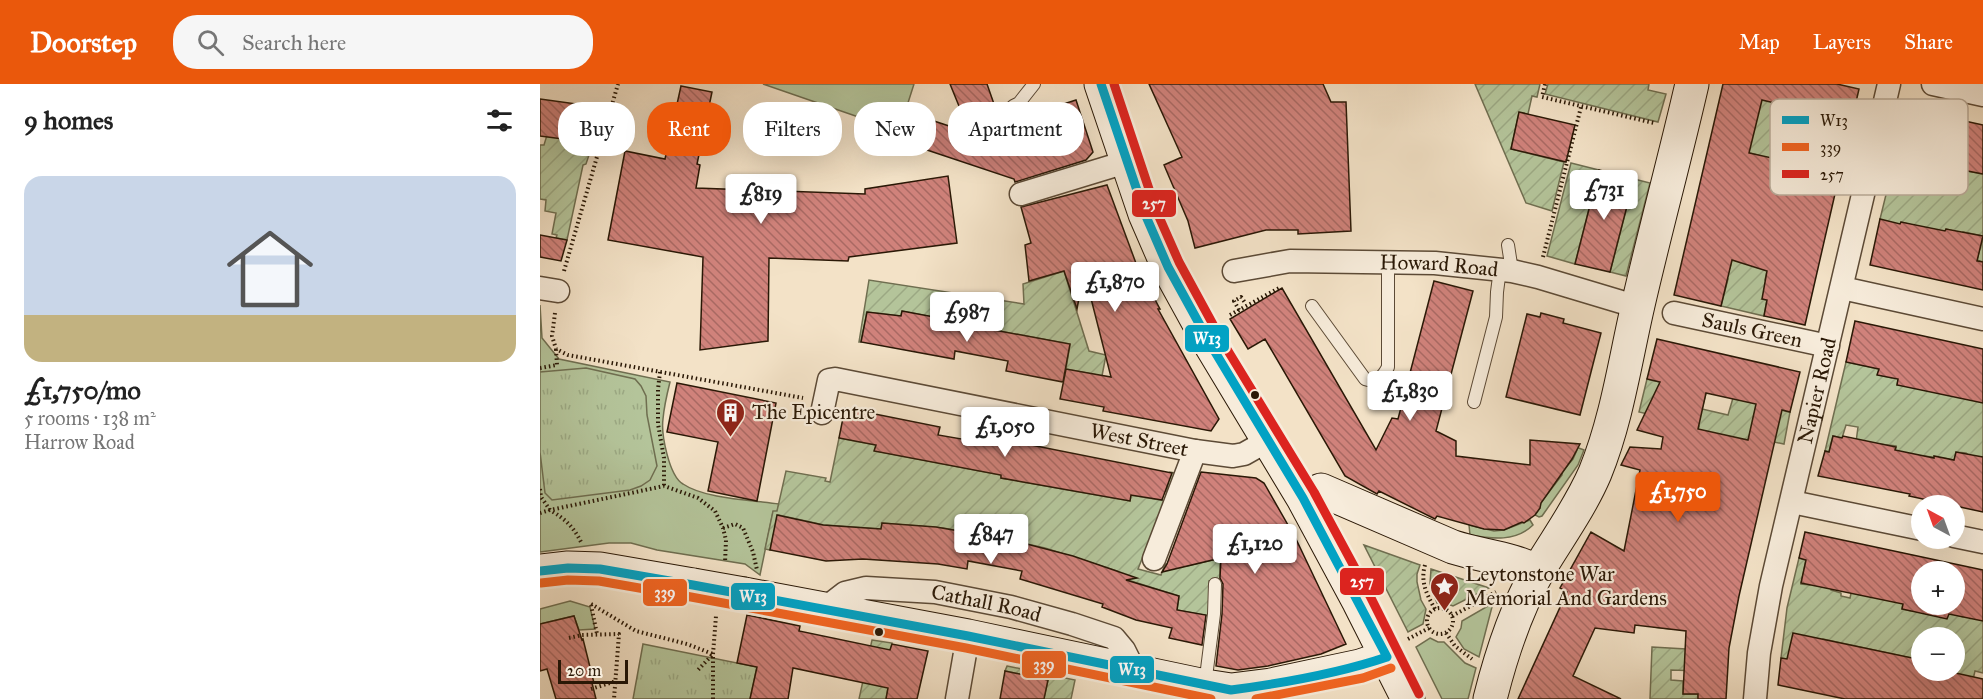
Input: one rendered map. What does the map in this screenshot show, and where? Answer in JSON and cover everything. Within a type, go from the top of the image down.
[{"type":"main road","points":[[1101,84],[1145,214],[1176,283],[1268,441],[1396,649],[1408,699]]},
{"type":"main road","points":[[1490,699],[1518,610],[1595,472],[1617,402],[1692,84]]},
{"type":"main road","points":[[1303,498],[1322,490],[1453,547],[1473,554],[1523,564],[1538,572]]},
{"type":"main road","name":"Cathall Road","points":[[540,571],[600,568],[693,585],[756,584],[823,610],[969,636],[1134,670],[1222,692],[1271,685],[1360,666],[1396,649]]},
{"type":"street","name":"Napier Road","points":[[1886,99],[1889,84]]},
{"type":"street","points":[[1933,84],[1983,95]]},
{"type":"street","points":[[1013,196],[1126,162]]},
{"type":"street","name":"Napier Road","points":[[1755,699],[1759,653],[1771,586],[1863,195]]},
{"type":"street","name":"Howard Road","points":[[1233,271],[1290,261],[1435,263],[1506,270],[1538,277],[1638,307]]},
{"type":"street","points":[[1842,288],[1983,319]]},
{"type":"street","name":"Sauls Green","points":[[1674,313],[1828,346]]},
{"type":"street","name":"West Street","points":[[823,407],[829,380],[835,379],[1195,451],[1233,456],[1244,454],[1268,441]]},
{"type":"street","points":[[1154,559],[1195,451]]},
{"type":"street","points":[[1792,502],[1911,527]]},
{"type":"street","points":[[1965,538],[1983,542]]},
{"type":"street","name":"Cathall Road","points":[[823,610],[845,592],[866,588],[935,592],[1011,607],[1114,638],[1124,650],[1134,670]]},
{"type":"street","points":[[957,699],[969,636]]},
{"type":"lane","points":[[1020,102],[1034,84]]},
{"type":"lane","points":[[1474,402],[1496,317],[1497,292],[1506,270],[1508,245]]},
{"type":"lane","points":[[1312,306],[1365,379],[1372,381],[1378,379],[1384,375],[1388,367],[1388,263]]},
{"type":"lane","points":[[1215,584],[1214,614],[1222,692]]},
{"type":"path","points":[[540,369],[557,365],[552,336],[549,290],[618,84]]},
{"type":"path","points":[[1545,84],[1542,97],[1681,130]]},
{"type":"path","points":[[1538,277],[1581,107]]},
{"type":"path","points":[[1230,315],[1281,286]]},
{"type":"path","points":[[1239,309],[1234,301],[1241,297],[1246,304]]},
{"type":"path","points":[[556,349],[568,355],[823,407]]},
{"type":"path","points":[[660,372],[658,424],[664,458],[664,486]]},
{"type":"path","points":[[540,513],[664,486],[698,498],[715,511],[726,540],[725,563]]},
{"type":"path","points":[[540,489],[541,497],[550,510],[566,519],[575,530],[584,548]]},
{"type":"path","points":[[723,528],[735,524],[742,528],[753,552],[757,571],[756,584]]},
{"type":"path","points":[[1428,560],[1422,577],[1429,598],[1436,609]]},
{"type":"path","points":[[1452,616],[1501,588]]},
{"type":"path","points":[[597,634],[591,604],[636,631],[687,644],[713,654]]},
{"type":"path","points":[[1436,609],[1445,609],[1452,616],[1453,625],[1446,633],[1437,634],[1429,628],[1427,617],[1436,609]]},
{"type":"path","points":[[713,699],[716,616]]},
{"type":"path","points":[[1396,649],[1429,628]]},
{"type":"path","points":[[569,638],[619,633],[614,699]]},
{"type":"path","points":[[1446,633],[1455,646],[1468,658],[1475,660]]},
{"type":"path","points":[[698,670],[713,654]]},
{"type":"path","points":[[591,689],[616,681]]},
{"type":"green space","points":[[763,84],[914,84],[908,102],[854,102],[854,115],[842,111],[842,102],[815,102]]},
{"type":"green space","points":[[1475,84],[1540,84],[1537,97],[1532,96],[1528,114],[1519,113],[1511,149],[1564,162],[1552,211],[1526,203]]},
{"type":"green space","points":[[1548,84],[1649,84],[1648,90],[1666,94],[1658,122],[1545,94]]},
{"type":"green space","points":[[1762,100],[1770,101],[1770,195],[1784,195],[1765,280],[1784,284],[1762,299],[1767,300],[1764,316],[1721,306],[1728,279],[1706,274],[1709,264],[1730,268],[1758,155],[1735,149]]},
{"type":"green space","points":[[547,135],[558,137],[558,156],[589,156],[586,164],[583,165],[567,240],[556,238],[557,235],[552,234],[556,213],[545,211],[546,200],[540,199],[540,145],[544,145]]},
{"type":"green space","points":[[1571,163],[1599,170],[1575,264],[1547,256]]},
{"type":"green space","points":[[1968,171],[1983,174],[1983,236],[1963,232],[1958,257],[1957,232],[1946,229],[1945,234],[1901,222],[1896,243],[1880,219],[1886,195],[1968,195]]},
{"type":"green space","points":[[1634,179],[1650,183],[1626,276],[1610,272]]},
{"type":"green space","points":[[1983,236],[1983,262],[1977,260]]},
{"type":"green space","points":[[1064,271],[1089,351],[1106,355],[1097,402],[1098,375],[1066,369],[1070,344],[902,311],[901,316],[867,312],[861,342],[859,342],[869,280],[1024,304],[1023,284]]},
{"type":"green space","points":[[540,305],[542,338],[559,359],[670,382],[663,414],[663,434],[670,464],[678,480],[703,493],[779,504],[777,512],[773,512],[760,575],[745,564],[657,550],[631,543],[609,543],[540,552]]},
{"type":"green space","points":[[1903,359],[1897,385],[1983,386],[1983,467],[1966,453],[1956,452],[1951,477],[1949,459],[1924,456],[1922,463],[1894,458],[1896,446],[1880,444],[1877,455],[1856,442],[1858,427],[1846,425],[1842,438],[1833,436],[1829,452],[1825,451],[1846,362],[1879,369],[1878,375],[1892,378]]},
{"type":"green space","points":[[586,368],[635,379],[641,386],[646,396],[647,415],[657,466],[650,480],[630,490],[552,500],[545,493],[540,452],[540,372]]},
{"type":"green space","points":[[1647,379],[1706,393],[1702,409],[1728,415],[1733,398],[1790,412],[1784,444],[1749,437],[1670,629],[1654,627],[1699,426],[1639,412]]},
{"type":"green space","points":[[839,438],[876,445],[875,451],[1001,475],[1001,478],[1130,501],[1131,495],[1165,501],[1170,472],[1176,473],[1164,518],[1157,521],[1138,569],[1161,575],[1165,564],[1187,566],[1217,559],[1213,530],[1237,525],[1245,559],[1220,564],[1220,580],[1209,581],[1209,616],[1177,610],[1179,596],[1115,576],[1117,571],[1045,548],[943,528],[882,523],[881,529],[824,525],[778,515],[770,550],[765,549],[773,511],[777,511],[786,471],[826,478],[825,481],[830,482]]},
{"type":"green space","points":[[1576,447],[1584,450],[1578,465],[1542,516],[1535,515],[1540,508],[1539,505],[1573,459]]},
{"type":"green space","points":[[1530,520],[1533,525],[1511,537],[1487,538],[1470,535],[1469,525],[1494,531],[1504,530]]},
{"type":"green space","points":[[1364,545],[1420,565],[1417,582],[1421,600],[1426,609],[1423,624],[1408,632]]},
{"type":"green space","points":[[1799,558],[1806,560],[1801,584],[1810,585],[1811,582],[1836,567],[1831,590],[1850,598],[1856,571],[1903,604],[1902,609],[1911,611],[1911,615],[1963,617],[1983,598],[1983,673],[1975,671],[1969,697],[1949,681],[1965,681],[1965,627],[1911,627],[1911,658],[1823,639],[1787,659],[1781,658],[1787,608]]},
{"type":"green space","points":[[1431,569],[1489,588],[1453,606],[1437,603],[1430,584]]},
{"type":"green space","points":[[570,601],[590,607],[595,629],[579,630],[574,616],[540,624],[540,609]]},
{"type":"green space","points":[[1493,603],[1479,657],[1464,649],[1456,637],[1462,621]]},
{"type":"green space","points":[[1430,638],[1444,642],[1465,663],[1476,668],[1468,699],[1442,699],[1416,647]]},
{"type":"green space","points":[[872,640],[892,643],[885,676],[890,677],[886,699],[859,699]]},
{"type":"green space","points":[[643,644],[757,667],[750,699],[633,699]]},
{"type":"green space","points":[[1652,647],[1686,649],[1700,671],[1671,670],[1671,680],[1683,681],[1683,694],[1698,694],[1698,699],[1650,699]]},
{"type":"green space","points":[[1007,666],[1075,680],[1071,699],[1040,699],[1044,698],[1048,680],[1005,671]]},
{"type":"building","points":[[950,84],[987,84],[993,102],[957,102]]},
{"type":"building","points":[[1149,84],[1323,84],[1331,102],[1346,102],[1351,231],[1298,234],[1298,230],[1266,230],[1195,248],[1188,221],[1164,165],[1182,157]]},
{"type":"building","points":[[1723,84],[1837,84],[1859,89],[1857,99],[1770,99],[1770,102],[1762,100],[1749,153],[1770,158],[1770,195],[1835,195],[1805,325],[1764,316],[1767,300],[1762,299],[1767,271],[1732,260],[1721,306],[1674,295]]},
{"type":"building","points":[[681,86],[712,92],[710,102],[677,102]]},
{"type":"building","points":[[540,99],[562,102],[558,102],[558,138],[540,136]]},
{"type":"building","points":[[1519,112],[1575,125],[1566,162],[1511,149]]},
{"type":"building","points":[[936,122],[948,126],[948,156],[1084,156],[1084,124],[1093,152],[1086,160],[1015,182],[1014,179],[936,153]]},
{"type":"building","points":[[1968,122],[1983,125],[1983,174],[1968,171]]},
{"type":"building","points":[[635,153],[665,159],[666,156],[699,156],[697,164],[700,165],[696,188],[865,194],[865,189],[948,176],[957,243],[849,257],[848,261],[769,258],[768,341],[700,350],[703,257],[608,240],[624,156],[635,156]]},
{"type":"building","points":[[1599,170],[1634,179],[1610,272],[1575,264]]},
{"type":"building","points":[[1107,185],[1137,266],[1160,309],[1158,309],[1219,419],[1211,431],[1103,411],[1104,407],[1060,399],[1066,369],[1111,377],[1084,271],[1077,309],[1064,271],[1029,281],[1025,245],[1031,243],[1021,207]]},
{"type":"building","points":[[1880,219],[1983,236],[1977,261],[1983,262],[1983,290],[1870,265]]},
{"type":"building","points":[[540,235],[567,240],[561,261],[540,257]]},
{"type":"building","points":[[1434,281],[1473,291],[1436,431],[1456,441],[1456,456],[1530,465],[1530,440],[1580,444],[1535,515],[1524,523],[1504,530],[1484,529],[1437,516],[1435,519],[1379,491],[1377,494],[1345,476],[1265,339],[1248,349],[1230,319],[1282,288],[1376,450],[1392,418],[1398,419]]},
{"type":"building","points":[[902,311],[1070,344],[1063,382],[1006,371],[1008,361],[955,351],[954,359],[861,342],[867,312],[901,316]]},
{"type":"building","points":[[1541,313],[1564,319],[1563,323],[1601,333],[1580,415],[1506,397],[1527,314],[1540,317]]},
{"type":"building","points":[[1855,321],[1983,349],[1983,403],[1897,385],[1898,379],[1877,375],[1879,369],[1846,362]]},
{"type":"building","points":[[1657,339],[1800,372],[1790,412],[1782,410],[1739,596],[1729,648],[1726,699],[1698,699],[1698,694],[1683,694],[1686,631],[1635,625],[1634,633],[1595,628],[1573,676],[1621,699],[1518,699],[1567,592],[1560,588],[1591,532],[1624,551],[1640,470],[1621,465],[1630,447],[1661,449],[1663,437],[1637,430],[1660,382],[1647,379]],"holes":[[[1706,393],[1756,404],[1748,440],[1698,429]]]},
{"type":"building","name":"The Epicentre","points":[[677,383],[776,403],[757,501],[708,491],[718,442],[667,432]]},
{"type":"building","points":[[845,408],[940,427],[938,435],[990,444],[991,437],[1172,473],[1162,500],[1131,495],[1130,501],[1001,478],[1001,475],[874,451],[876,445],[839,438]]},
{"type":"building","points":[[1833,436],[1842,438],[1843,436],[1934,458],[1934,456],[1954,460],[1956,452],[1983,457],[1983,512],[1965,508],[1965,495],[1911,496],[1910,494],[1818,476],[1825,451],[1829,452]]},
{"type":"building","points":[[1201,472],[1256,478],[1264,483],[1296,539],[1346,644],[1321,654],[1268,666],[1238,670],[1216,666],[1222,614],[1221,558],[1162,572]]},
{"type":"building","points":[[777,515],[823,525],[881,529],[882,523],[936,527],[1011,540],[1073,556],[1137,578],[1126,580],[1179,596],[1177,610],[1206,615],[1202,645],[1169,638],[1172,628],[1136,620],[1102,607],[1103,604],[1020,579],[1022,571],[968,561],[967,569],[938,564],[863,559],[826,561],[770,550]]},
{"type":"building","points":[[1805,532],[1941,561],[1911,561],[1911,611],[1902,609],[1903,604],[1801,583],[1806,560],[1799,558]]},
{"type":"building","points":[[1965,566],[1983,570],[1983,621],[1954,615],[1965,615]]},
{"type":"building","points":[[747,615],[800,626],[799,631],[890,650],[892,644],[928,651],[917,699],[886,699],[888,688],[793,668],[788,699],[750,699],[757,667],[737,663]]},
{"type":"building","points":[[1929,615],[1949,615],[1947,619]]},
{"type":"building","points":[[574,616],[583,639],[596,699],[556,699],[547,669],[540,671],[540,624]]},
{"type":"building","points":[[1793,633],[1911,658],[1911,681],[1965,681],[1965,675],[1983,679],[1983,699],[1845,699],[1778,685],[1781,658],[1787,659]]},
{"type":"building","points":[[1005,671],[1048,680],[1044,699],[1000,699]]},
{"type":"transit line","name":"W13","points":[[1101,84],[1145,214],[1168,267],[1212,347],[1303,498],[1387,657]]},
{"type":"transit line","name":"257","points":[[1114,84],[1156,210],[1179,262],[1222,341],[1314,492],[1419,694]]},
{"type":"transit line","name":"W13","points":[[540,571],[568,568],[600,569],[693,585],[968,636],[1231,690],[1310,677],[1387,657]]},
{"type":"transit line","name":"339","points":[[541,583],[568,580],[599,581],[966,648],[1211,699]]},
{"type":"transit line","name":"339","points":[[1256,699],[1363,678],[1391,668]]},
{"type":"place","name":"The Epicentre","points":[[731,438]]},
{"type":"place","name":"Leytonstone War Memorial And Gardens","points":[[1444,612]]}]
